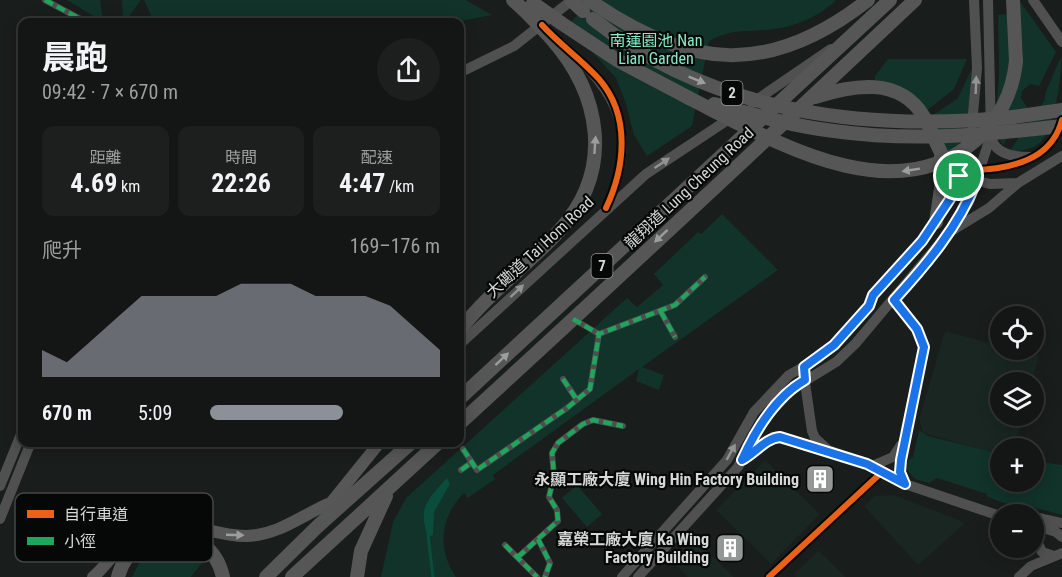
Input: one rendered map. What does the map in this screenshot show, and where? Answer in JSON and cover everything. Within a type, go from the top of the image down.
[{"type":"highway","points":[[464,325],[498,286],[567,221],[587,186],[595,151],[593,113],[579,76],[528,4],[513,0]]},
{"type":"highway","name":"2","points":[[572,0],[612,33],[655,61],[700,81],[773,105],[822,115],[908,123],[994,119],[1062,110]]},
{"type":"highway","points":[[589,0],[635,29],[671,45],[711,55],[747,55],[773,51],[805,40],[865,2]]},
{"type":"highway","name":"龍翔道 Lung Cheung Road","points":[[464,394],[890,0]]},
{"type":"highway","name":"龍翔道 Lung Cheung Road","points":[[464,419],[750,153],[813,98],[830,78],[915,0]]},
{"type":"highway","points":[[689,98],[747,128],[815,157],[872,171],[907,171],[944,161],[980,137],[995,119],[1008,97],[1017,61],[1013,0]]},
{"type":"highway","name":"2","points":[[528,4],[607,54],[689,98],[792,124],[872,136],[949,137],[1062,126]]},
{"type":"highway","points":[[813,98],[865,85],[895,92],[921,114],[940,154],[942,182],[936,222]]},
{"type":"highway","points":[[940,154],[967,178]]},
{"type":"highway","points":[[266,577],[318,526],[406,447]]},
{"type":"highway","points":[[292,577],[335,535],[434,447]]},
{"type":"highway","points":[[357,577],[361,551],[389,489]]},
{"type":"highway","points":[[213,556],[223,577]]},
{"type":"highway","points":[[118,577],[124,562]]},
{"type":"main road","points":[[464,71],[514,46],[572,0]]},
{"type":"main road","points":[[1033,0],[1062,42]]},
{"type":"main road","points":[[742,460],[763,421],[786,395],[844,355],[894,300],[950,231],[969,202],[967,178],[975,105],[974,4]]},
{"type":"main road","points":[[989,4],[992,140],[1002,153],[1031,158]]},
{"type":"main road","name":"大磡道 Tai Hom Road","points":[[464,340],[606,208],[646,174],[854,33]]},
{"type":"main road","points":[[622,577],[727,460],[754,412],[782,381],[828,351],[869,306],[873,295],[922,241],[967,178],[981,169],[991,135]]},
{"type":"main road","points":[[950,231],[989,208],[1018,183],[1062,156]]},
{"type":"main road","points":[[967,178],[1000,185],[1018,183]]},
{"type":"main road","points":[[869,306],[885,300],[894,300]]},
{"type":"main road","points":[[894,300],[917,329],[924,347],[905,436],[900,472],[905,484]]},
{"type":"main road","points":[[804,367],[812,431],[815,438],[828,450]]},
{"type":"main road","points":[[877,469],[893,457],[905,436]]},
{"type":"main road","points":[[638,577],[742,460],[773,438],[828,450],[877,469],[905,484],[990,513]]},
{"type":"main road","points":[[0,486],[18,442]]},
{"type":"main road","points":[[0,519],[29,447]]},
{"type":"main road","points":[[318,526],[328,504],[376,447]]},
{"type":"main road","points":[[213,532],[222,535],[258,535],[289,525],[328,504]]},
{"type":"main road","points":[[1044,519],[1062,523]]},
{"type":"main road","points":[[1044,529],[1059,535]]},
{"type":"main road","points":[[1044,536],[1059,535]]},
{"type":"main road","points":[[1044,553],[1059,553]]},
{"type":"main road","points":[[1018,577],[1031,566],[1059,553]]},
{"type":"main road","points":[[1031,566],[1033,558]]},
{"type":"main road","points":[[93,577],[108,562]]},
{"type":"main road","points":[[100,577],[108,562]]},
{"type":"street","points":[[45,0],[79,18]]},
{"type":"street","points":[[542,25],[599,79],[615,107],[620,127],[622,162],[606,208]]},
{"type":"street","points":[[981,169],[1016,165],[1031,158],[1054,142],[1062,120]]},
{"type":"street","points":[[598,334],[675,305],[705,277]]},
{"type":"street","points":[[661,312],[675,337]]},
{"type":"street","points":[[573,319],[598,334]]},
{"type":"street","points":[[463,449],[477,470],[590,389],[598,334]]},
{"type":"street","points":[[563,378],[577,399]]},
{"type":"street","points":[[518,557],[555,525],[559,517],[549,497],[554,480],[551,458],[555,446],[588,421],[602,420],[623,426]]},
{"type":"street","points":[[461,470],[471,463]]},
{"type":"street","points":[[769,577],[877,469]]},
{"type":"street","points":[[538,539],[550,562],[545,577]]},
{"type":"street","points":[[505,545],[537,577]]},
{"type":"shaded area","points":[[945,331],[990,343],[990,360],[1038,360],[1035,372],[990,372],[990,426],[1020,426],[1017,438],[990,438],[990,452],[923,433],[919,419]]},
{"type":"shaded area","points":[[765,460],[820,514],[771,564],[716,510]]},
{"type":"shaded area","points":[[447,478],[450,484],[434,512],[433,535],[428,537],[424,511],[429,499]]},
{"type":"shaded area","points":[[894,495],[964,522],[963,525],[918,565],[864,506],[875,496]]},
{"type":"shaded area","points":[[692,536],[734,577],[688,577],[670,559]]},
{"type":"shaded area","points":[[819,550],[845,577],[796,577],[794,574]]},
{"type":"green space","points":[[67,0],[100,0],[102,18],[96,18]]},
{"type":"green space","points":[[122,0],[141,0],[128,18],[123,18]]},
{"type":"green space","points":[[144,0],[466,0],[492,15],[464,20],[464,18],[152,18]]},
{"type":"green space","name":"南蓮園池 Nan Lian Garden","points":[[595,0],[836,0],[815,16],[798,23],[781,28],[733,33],[709,41],[692,126],[647,156],[634,135],[616,78],[573,31],[569,23]]},
{"type":"green space","points":[[1019,0],[1056,52],[1039,86],[1030,84],[1022,91],[1021,98],[1027,107],[1003,145],[996,119],[999,72],[998,15],[1011,14],[1013,53],[1023,54]]},
{"type":"green space","points":[[1061,57],[1057,101],[1046,135],[1034,147],[1010,151],[1044,102],[1046,91]]},
{"type":"green space","points":[[888,59],[967,59],[954,89],[926,111],[875,83],[875,76]]},
{"type":"green space","points":[[971,70],[969,107],[957,160],[952,162],[929,118],[958,98]]},
{"type":"green space","points":[[722,214],[778,270],[642,367],[664,375],[659,390],[636,381],[639,369],[493,475],[495,479],[468,498],[464,493],[450,512],[444,534],[446,555],[456,577],[381,577],[393,522],[406,498],[627,298],[637,307],[663,285],[654,274],[698,232],[701,234]]},
{"type":"green space","points":[[919,430],[928,436],[990,452],[990,492],[1044,492],[1044,462],[1062,465],[1062,515],[1044,510],[1044,504],[1014,502],[1008,504],[986,496],[987,494],[937,478],[929,483],[915,479],[906,469],[908,460],[913,457]]},
{"type":"green space","points":[[577,485],[602,514],[587,527],[562,498]]},
{"type":"green space","points":[[202,562],[191,577],[132,577],[140,563]]},
{"type":"waterway","points":[[428,535],[433,577]]},
{"type":"marked path","points":[[45,0],[79,18]]},
{"type":"marked path","points":[[463,449],[477,470],[567,408],[590,389],[599,334],[675,305],[705,277]]},
{"type":"marked path","points":[[661,312],[675,337]]},
{"type":"marked path","points":[[573,319],[599,334]]},
{"type":"marked path","points":[[563,379],[577,400]]},
{"type":"marked path","points":[[518,557],[558,521],[557,510],[549,497],[554,476],[552,453],[558,443],[583,424],[593,420],[623,426]]},
{"type":"marked path","points":[[461,470],[471,463]]},
{"type":"marked path","points":[[538,539],[550,563],[545,577]]},
{"type":"marked path","points":[[505,545],[537,577]]},
{"type":"cycle path","points":[[542,25],[599,79],[616,109],[622,142],[621,159],[606,208]]},
{"type":"cycle path","points":[[950,199],[959,195],[963,183],[970,174],[1020,163],[1039,154],[1053,140],[1062,120]]},
{"type":"cycle path","points":[[769,577],[882,472]]},
{"type":"place","name":"永顯工廠大廈 Wing Hin Factory Building","points":[[820,479]]},
{"type":"place","name":"嘉榮工廠大廈 Ka Wing Factory Building","points":[[730,548]]},
{"type":"route","points":[[959,176],[976,182],[969,202],[950,231],[894,300],[902,307],[917,329],[924,347],[901,460],[900,472],[905,484],[867,464],[828,450],[780,437],[768,440],[758,451],[742,460],[757,428],[786,395],[805,380],[804,367],[834,345],[869,306],[873,295],[922,241],[950,199],[951,191],[959,176]]}]
